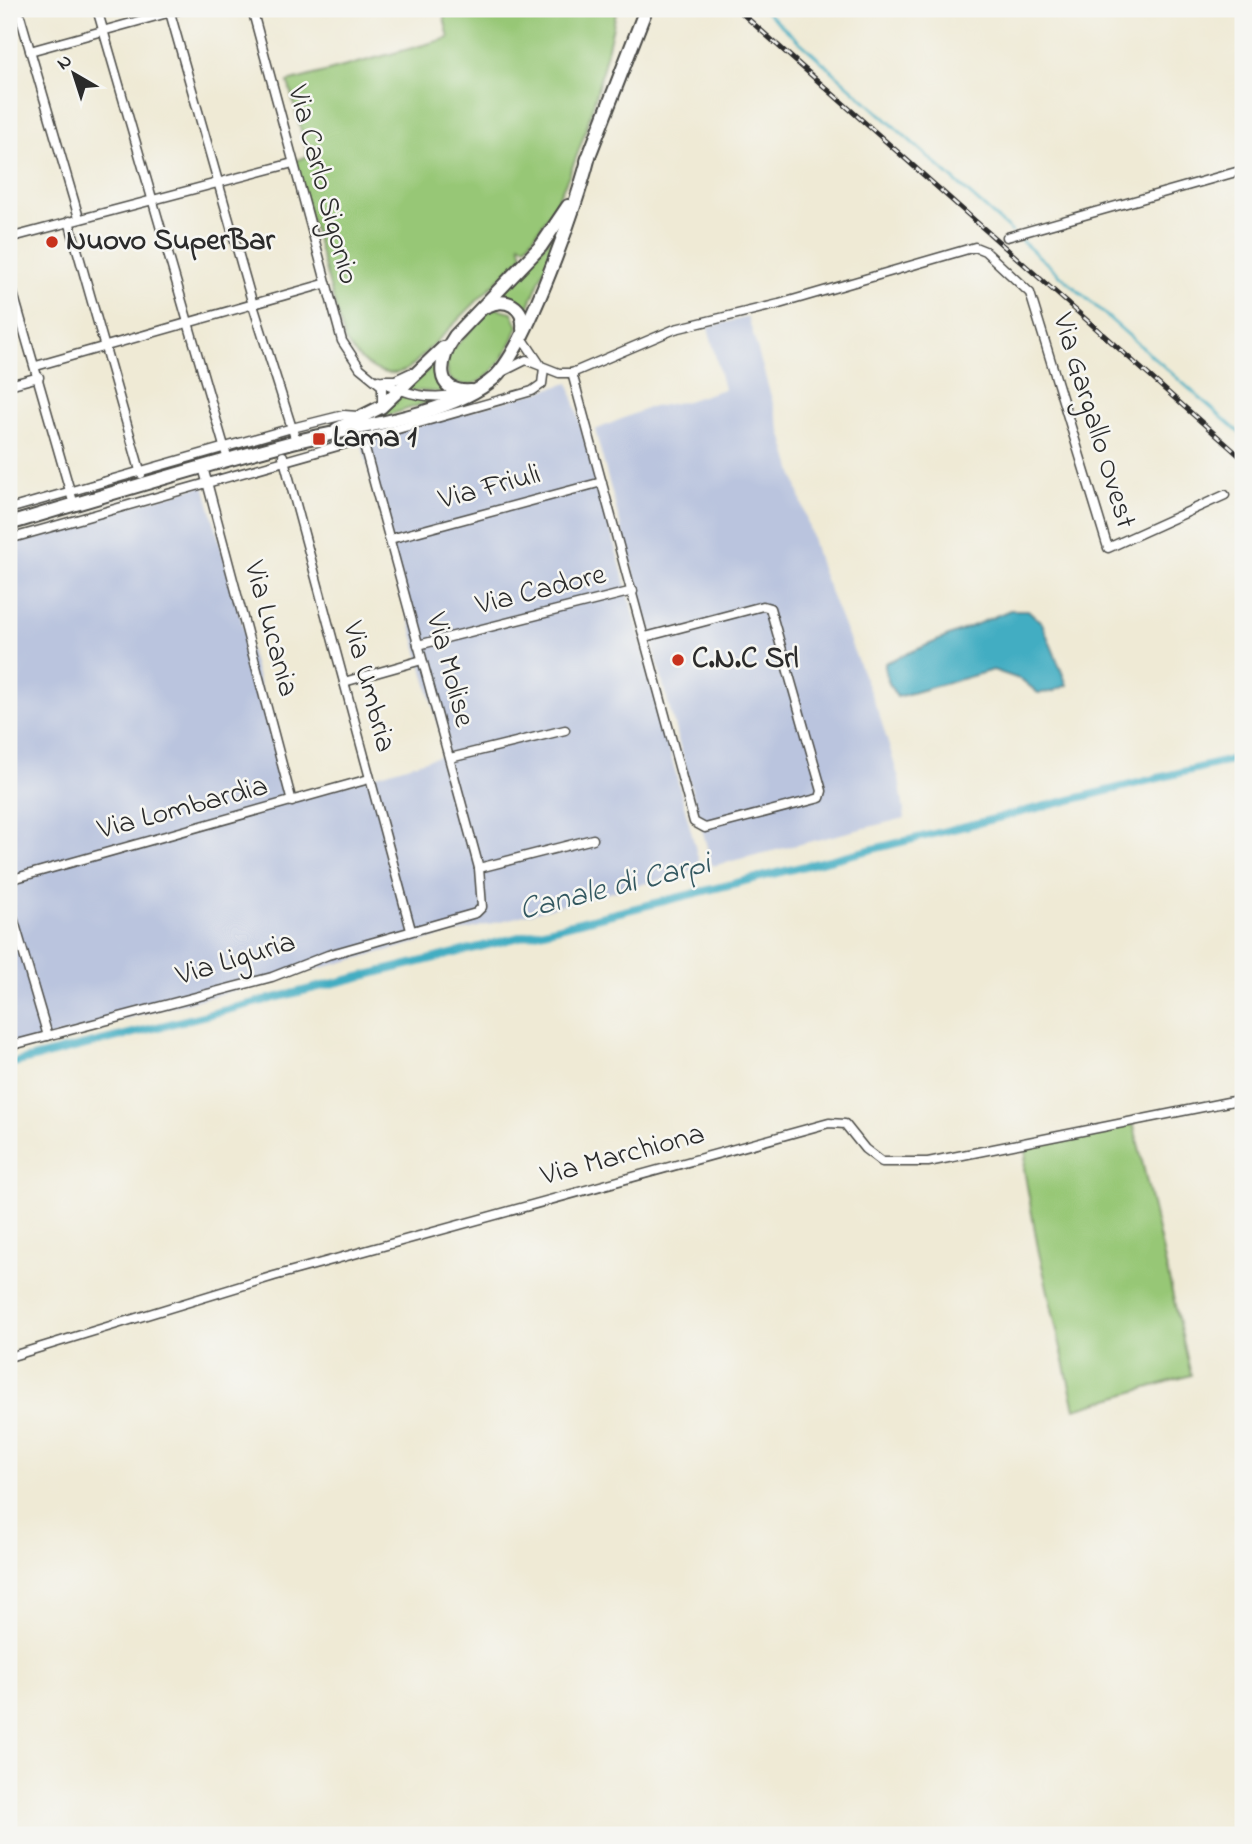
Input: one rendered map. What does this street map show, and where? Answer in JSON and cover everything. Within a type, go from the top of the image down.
[{"type":"main road","points":[[9,524],[74,505],[142,478],[203,467],[330,432],[379,423],[457,400],[494,377],[510,359],[567,226],[589,156],[646,9]]},
{"type":"main road","points":[[330,432],[381,407],[481,310],[556,226],[589,156]]},
{"type":"main road","points":[[481,310],[497,302],[512,305],[523,318],[522,334]]},
{"type":"main road","points":[[452,339],[442,359],[443,374],[449,385],[458,390],[475,391]]},
{"type":"street","points":[[18,9],[79,218]]},
{"type":"street","points":[[97,9],[228,460]]},
{"type":"street","points":[[30,51],[170,10],[182,9]]},
{"type":"street","name":"Via Carlo Sigonio","points":[[251,9],[324,284],[342,341],[360,368],[370,375]]},
{"type":"street","points":[[170,10],[253,305],[296,441]]},
{"type":"street","points":[[9,221],[11,238],[152,198],[293,163]]},
{"type":"street","points":[[1007,237],[1243,170]]},
{"type":"street","points":[[69,221],[142,478]]},
{"type":"street","name":"Via Gargallo Ovest","points":[[572,373],[675,329],[779,304],[975,247],[985,251],[1030,293],[1108,548],[1225,495]]},
{"type":"street","points":[[9,279],[74,505]]},
{"type":"street","points":[[36,366],[324,284]]},
{"type":"street","points":[[9,539],[284,458],[532,391],[542,384],[542,367],[522,334]]},
{"type":"street","points":[[370,375],[390,381],[401,379],[452,339]]},
{"type":"street","points":[[494,377],[522,361],[572,373],[685,789],[698,827],[705,828],[820,798],[818,779],[770,608],[763,606],[645,637]]},
{"type":"street","points":[[370,375],[399,391],[436,398],[475,391]]},
{"type":"street","points":[[370,375],[383,388],[381,407]]},
{"type":"street","points":[[9,385],[38,377]]},
{"type":"street","points":[[9,509],[70,490],[142,478],[225,447],[292,428],[344,415],[364,416]]},
{"type":"street","name":"Via Molise","points":[[362,438],[479,867],[483,898],[482,907],[476,913]]},
{"type":"street","name":"Via Umbria","points":[[284,458],[411,930]]},
{"type":"street","name":"Via Lucania","points":[[203,467],[292,803]]},
{"type":"street","name":"Via Friuli","points":[[390,539],[602,482]]},
{"type":"street","name":"Via Cadore","points":[[418,645],[633,591]]},
{"type":"street","points":[[344,682],[422,660]]},
{"type":"street","points":[[450,758],[565,730]]},
{"type":"street","name":"Via Lombardia","points":[[9,880],[292,803],[369,779]]},
{"type":"street","points":[[479,867],[593,839]]},
{"type":"street","points":[[9,904],[48,1036]]},
{"type":"street","name":"Via Liguria","points":[[9,1046],[272,977],[328,955],[476,913]]},
{"type":"street","name":"Via Marchiona","points":[[9,1357],[274,1276],[829,1123],[845,1124],[865,1149],[882,1162],[928,1163],[1243,1099]]},
{"type":"street","points":[[1238,1835],[1243,1834]]},
{"type":"shaded area","points":[[748,317],[821,569],[880,717],[899,779],[905,818],[712,866],[595,430],[648,408],[687,401],[724,389],[708,327]]},
{"type":"shaded area","points":[[569,383],[701,869],[9,1049],[9,541],[204,485],[292,801],[446,754],[361,442]]},
{"type":"green space","points":[[442,9],[617,9],[585,134],[560,194],[544,222],[526,246],[520,244],[523,255],[413,365],[404,371],[384,372],[358,357],[345,341],[295,161],[308,156],[288,82],[449,38]]},
{"type":"green space","points":[[563,224],[526,313],[497,298]]},
{"type":"green space","points":[[496,308],[512,312],[518,326],[509,347],[486,377],[465,385],[453,382],[448,376],[446,356],[488,312]]},
{"type":"green space","points":[[437,361],[435,375],[447,393],[406,390]]},
{"type":"green space","points":[[400,396],[435,400],[380,418],[379,414]]},
{"type":"green space","points":[[1128,1123],[1134,1126],[1191,1375],[1075,1409],[1038,1248],[1024,1169],[1027,1148]]},
{"type":"water","points":[[1010,610],[1028,610],[1042,623],[1067,685],[1052,692],[1038,693],[1022,680],[993,670],[897,697],[887,677],[885,663]]},
{"type":"waterway","points":[[763,9],[1012,232]]},
{"type":"waterway","points":[[1018,238],[1243,436]]},
{"type":"waterway","name":"Canale di Carpi","points":[[1233,760],[1243,748]]},
{"type":"waterway","name":"Canale di Carpi","points":[[9,1064],[1243,757]]},
{"type":"railway","points":[[737,9],[1243,459]]},
{"type":"place","name":"Nuovo SuperBar","points":[[52,242]]},
{"type":"place","name":"Lama 1","points":[[319,439]]},
{"type":"place","name":"C.N.C Srl","points":[[678,660]]}]
